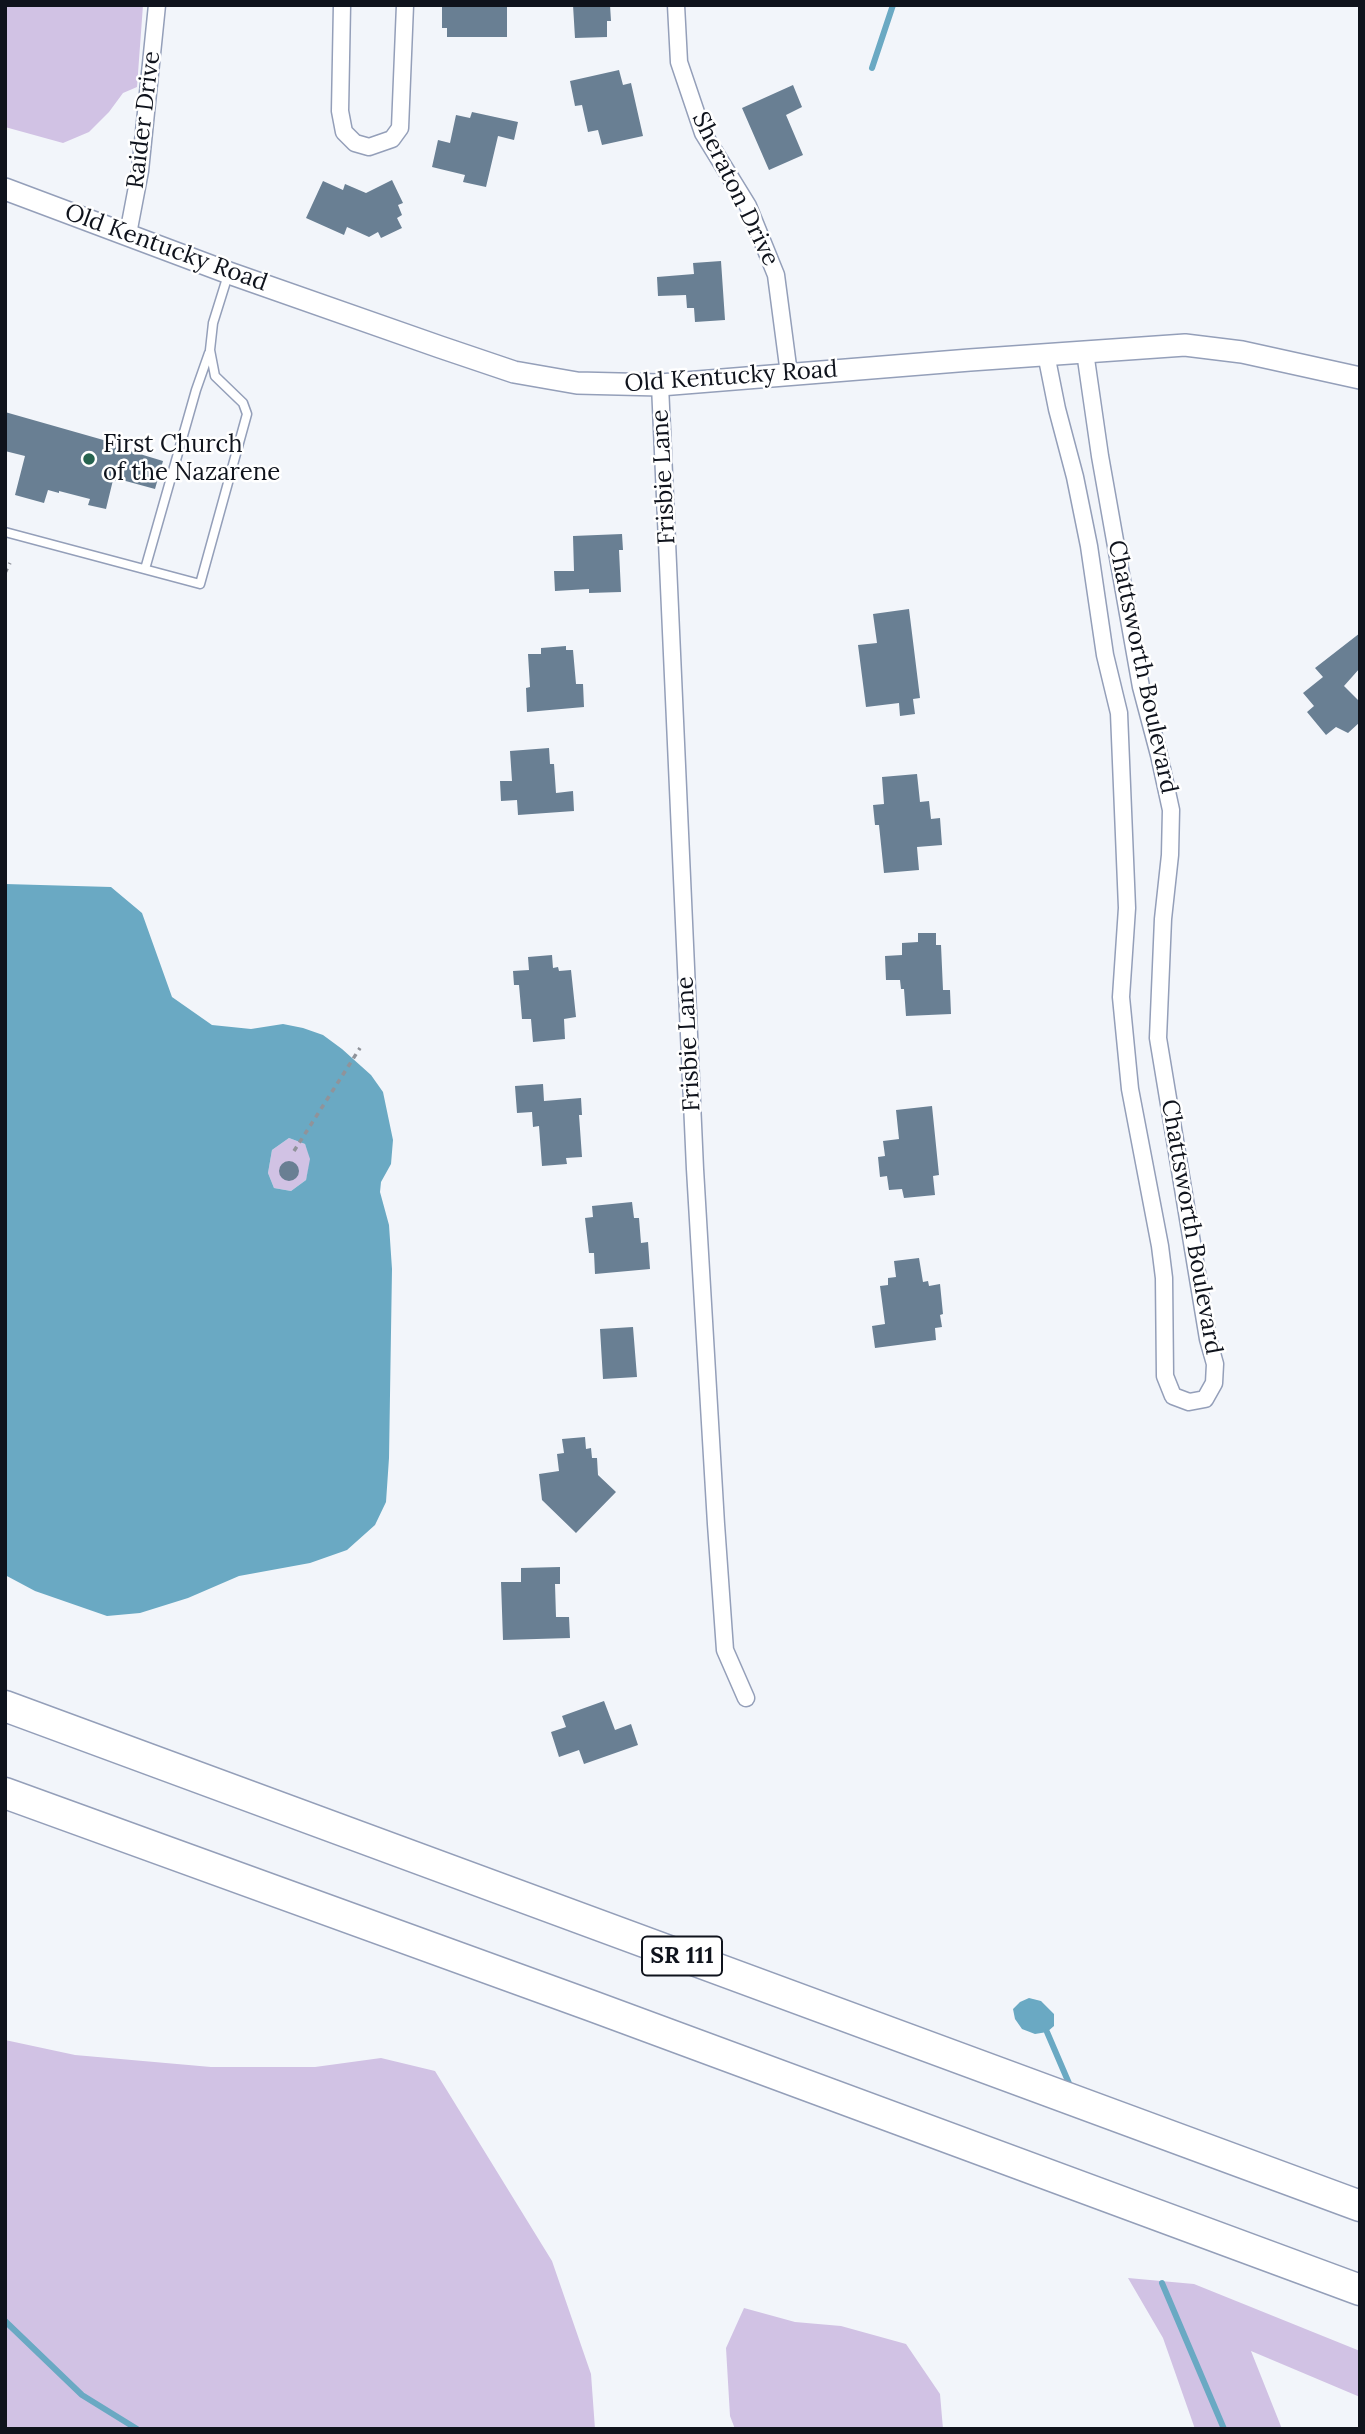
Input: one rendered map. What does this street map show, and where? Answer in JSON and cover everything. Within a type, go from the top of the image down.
[{"type":"highway","name":"SR 111","points":[[5,1706],[1360,2206]]},
{"type":"highway","points":[[5,1793],[578,2000],[1360,2290]]},
{"type":"street","name":"Raider Drive","points":[[128,234],[140,171],[157,5]]},
{"type":"street","points":[[342,5],[340,111],[344,132],[355,143],[369,147],[392,139],[400,128],[405,5]]},
{"type":"street","name":"Sheraton Drive","points":[[676,5],[679,62],[703,133],[748,206],[776,275],[789,374]]},
{"type":"street","name":"Old Kentucky Road","points":[[5,189],[229,273],[514,372],[577,383],[660,385],[1185,345],[1242,352],[1360,378]]},
{"type":"street","name":"Chattsworth Boulevard","points":[[1046,354],[1075,477],[1089,546],[1105,655],[1119,713],[1127,908],[1121,997],[1128,1062],[1164,1278],[1165,1376],[1173,1396],[1189,1402],[1205,1399],[1214,1383],[1215,1364],[1208,1339],[1158,1038],[1171,810],[1141,687],[1102,468],[1085,352]]},
{"type":"street","name":"Frisbie Lane","points":[[660,385],[694,1155],[716,1524],[725,1650],[746,1698]]},
{"type":"lane","points":[[145,569],[229,273]]},
{"type":"lane","points":[[5,532],[200,584],[247,414],[243,403],[215,376],[209,350]]},
{"type":"path","points":[[5,573],[10,563]]},
{"type":"path","points":[[294,1151],[360,1048]]},
{"type":"shaded area","points":[[5,5],[143,5],[137,87],[123,93],[89,132],[63,143],[5,127]]},
{"type":"shaded area","points":[[289,1138],[305,1144],[311,1159],[306,1180],[291,1191],[274,1188],[268,1173],[272,1150]]},
{"type":"shaded area","points":[[5,2040],[75,2055],[211,2067],[315,2067],[381,2058],[435,2071],[552,2261],[591,2374],[595,2429],[5,2429]]},
{"type":"shaded area","points":[[1128,2278],[1194,2284],[1360,2351],[1360,2397],[1251,2351],[1282,2429],[1195,2429],[1163,2338]]},
{"type":"shaded area","points":[[744,2308],[795,2322],[841,2326],[906,2344],[940,2394],[943,2429],[735,2429],[730,2416],[726,2348]]},
{"type":"water","points":[[5,884],[111,887],[142,913],[172,997],[212,1025],[251,1029],[283,1024],[323,1035],[371,1075],[383,1092],[393,1140],[391,1164],[381,1182],[380,1192],[389,1225],[392,1269],[386,1502],[375,1525],[347,1550],[310,1563],[239,1576],[188,1598],[140,1613],[107,1616],[35,1591],[5,1575]],"holes":[[[289,1138],[305,1144],[310,1159],[306,1180],[291,1191],[274,1188],[268,1173],[272,1150]]]},
{"type":"water","points":[[1029,1998],[1041,2001],[1054,2014],[1054,2026],[1047,2032],[1035,2034],[1022,2029],[1015,2019],[1013,2009]]},
{"type":"building","points":[[442,5],[507,5],[507,37],[447,37],[447,28],[442,28]]},
{"type":"building","points":[[573,5],[610,5],[611,21],[607,21],[607,37],[575,38]]},
{"type":"building","points":[[619,70],[623,85],[631,83],[643,136],[602,145],[598,130],[588,132],[582,105],[575,106],[570,81]]},
{"type":"building","points":[[793,85],[802,107],[786,115],[803,155],[769,170],[742,108]]},
{"type":"building","points":[[472,112],[518,122],[514,140],[498,136],[486,187],[463,182],[465,175],[432,167],[438,140],[450,143],[456,115],[470,118]]},
{"type":"building","points":[[392,180],[403,203],[398,205],[402,215],[397,218],[402,228],[381,238],[378,232],[369,237],[347,227],[344,235],[306,218],[323,181],[343,190],[345,184],[366,193]]},
{"type":"building","points":[[721,261],[725,320],[695,322],[694,308],[687,308],[686,295],[658,296],[657,277],[694,274],[693,263]]},
{"type":"building","name":"First Church of the Nazarene","points":[[5,412],[121,445],[120,448],[163,461],[155,489],[113,480],[106,509],[88,505],[90,499],[59,491],[48,490],[44,503],[15,495],[25,456],[5,451]]},
{"type":"building","points":[[622,534],[623,550],[619,550],[621,592],[589,593],[589,589],[555,591],[554,571],[574,571],[573,536]]},
{"type":"building","points":[[909,609],[920,698],[913,699],[915,714],[900,716],[899,703],[866,707],[858,645],[877,643],[873,614]]},
{"type":"building","points":[[1360,633],[1360,668],[1344,686],[1360,702],[1360,722],[1348,733],[1336,727],[1326,735],[1307,712],[1314,706],[1303,693],[1323,677],[1315,668]]},
{"type":"building","points":[[566,646],[566,650],[573,650],[576,684],[583,684],[584,707],[527,712],[526,688],[530,687],[528,654],[541,654],[541,648]]},
{"type":"building","points":[[549,748],[550,764],[554,764],[556,793],[573,791],[574,811],[518,815],[517,800],[501,801],[500,781],[512,781],[510,751]]},
{"type":"building","points":[[917,774],[920,802],[929,801],[931,819],[940,818],[942,845],[917,847],[919,870],[884,873],[879,825],[875,825],[873,805],[884,804],[882,777]]},
{"type":"building","points":[[918,933],[936,933],[936,945],[941,945],[943,990],[950,990],[951,1014],[906,1016],[904,989],[901,989],[900,980],[886,980],[885,956],[902,955],[902,943],[918,942]]},
{"type":"building","points":[[552,955],[553,968],[558,967],[559,971],[571,970],[576,1017],[564,1019],[565,1039],[533,1042],[531,1019],[522,1019],[519,985],[514,985],[513,971],[529,970],[528,957]]},
{"type":"building","points":[[543,1084],[544,1101],[581,1098],[582,1115],[579,1115],[582,1157],[566,1158],[567,1164],[542,1166],[539,1126],[533,1127],[532,1112],[517,1113],[515,1086]]},
{"type":"building","points":[[932,1106],[939,1175],[933,1176],[935,1195],[904,1198],[902,1189],[889,1190],[887,1176],[880,1177],[878,1157],[885,1156],[883,1141],[899,1139],[896,1110]]},
{"type":"building","points":[[289,1161],[296,1164],[299,1171],[296,1178],[289,1181],[282,1178],[279,1171],[282,1164]]},
{"type":"building","points":[[632,1202],[634,1218],[639,1218],[641,1243],[648,1242],[650,1269],[595,1274],[594,1253],[589,1253],[585,1218],[593,1217],[592,1206]]},
{"type":"building","points":[[919,1258],[923,1282],[928,1281],[929,1286],[940,1284],[943,1314],[940,1315],[942,1327],[935,1328],[936,1340],[875,1348],[872,1326],[885,1324],[880,1286],[888,1285],[888,1278],[896,1277],[894,1261]]},
{"type":"building","points":[[633,1327],[637,1377],[603,1379],[600,1329]]},
{"type":"building","points":[[585,1437],[586,1449],[591,1448],[592,1458],[597,1458],[598,1475],[616,1492],[576,1533],[542,1500],[539,1474],[559,1471],[557,1454],[564,1453],[562,1439]]},
{"type":"building","points":[[560,1567],[560,1584],[555,1584],[556,1617],[569,1617],[570,1638],[503,1640],[501,1582],[521,1582],[521,1568]]},
{"type":"building","points":[[604,1701],[615,1730],[631,1724],[638,1745],[584,1764],[579,1750],[559,1757],[551,1732],[566,1727],[562,1716]]},
{"type":"waterway","points":[[872,68],[893,5]]},
{"type":"waterway","points":[[1047,2032],[1071,2088]]},
{"type":"waterway","points":[[1162,2283],[1224,2429]]},
{"type":"waterway","points":[[5,2321],[82,2395],[137,2429]]},
{"type":"place","name":"First Church of the Nazarene","points":[[89,459]]}]
